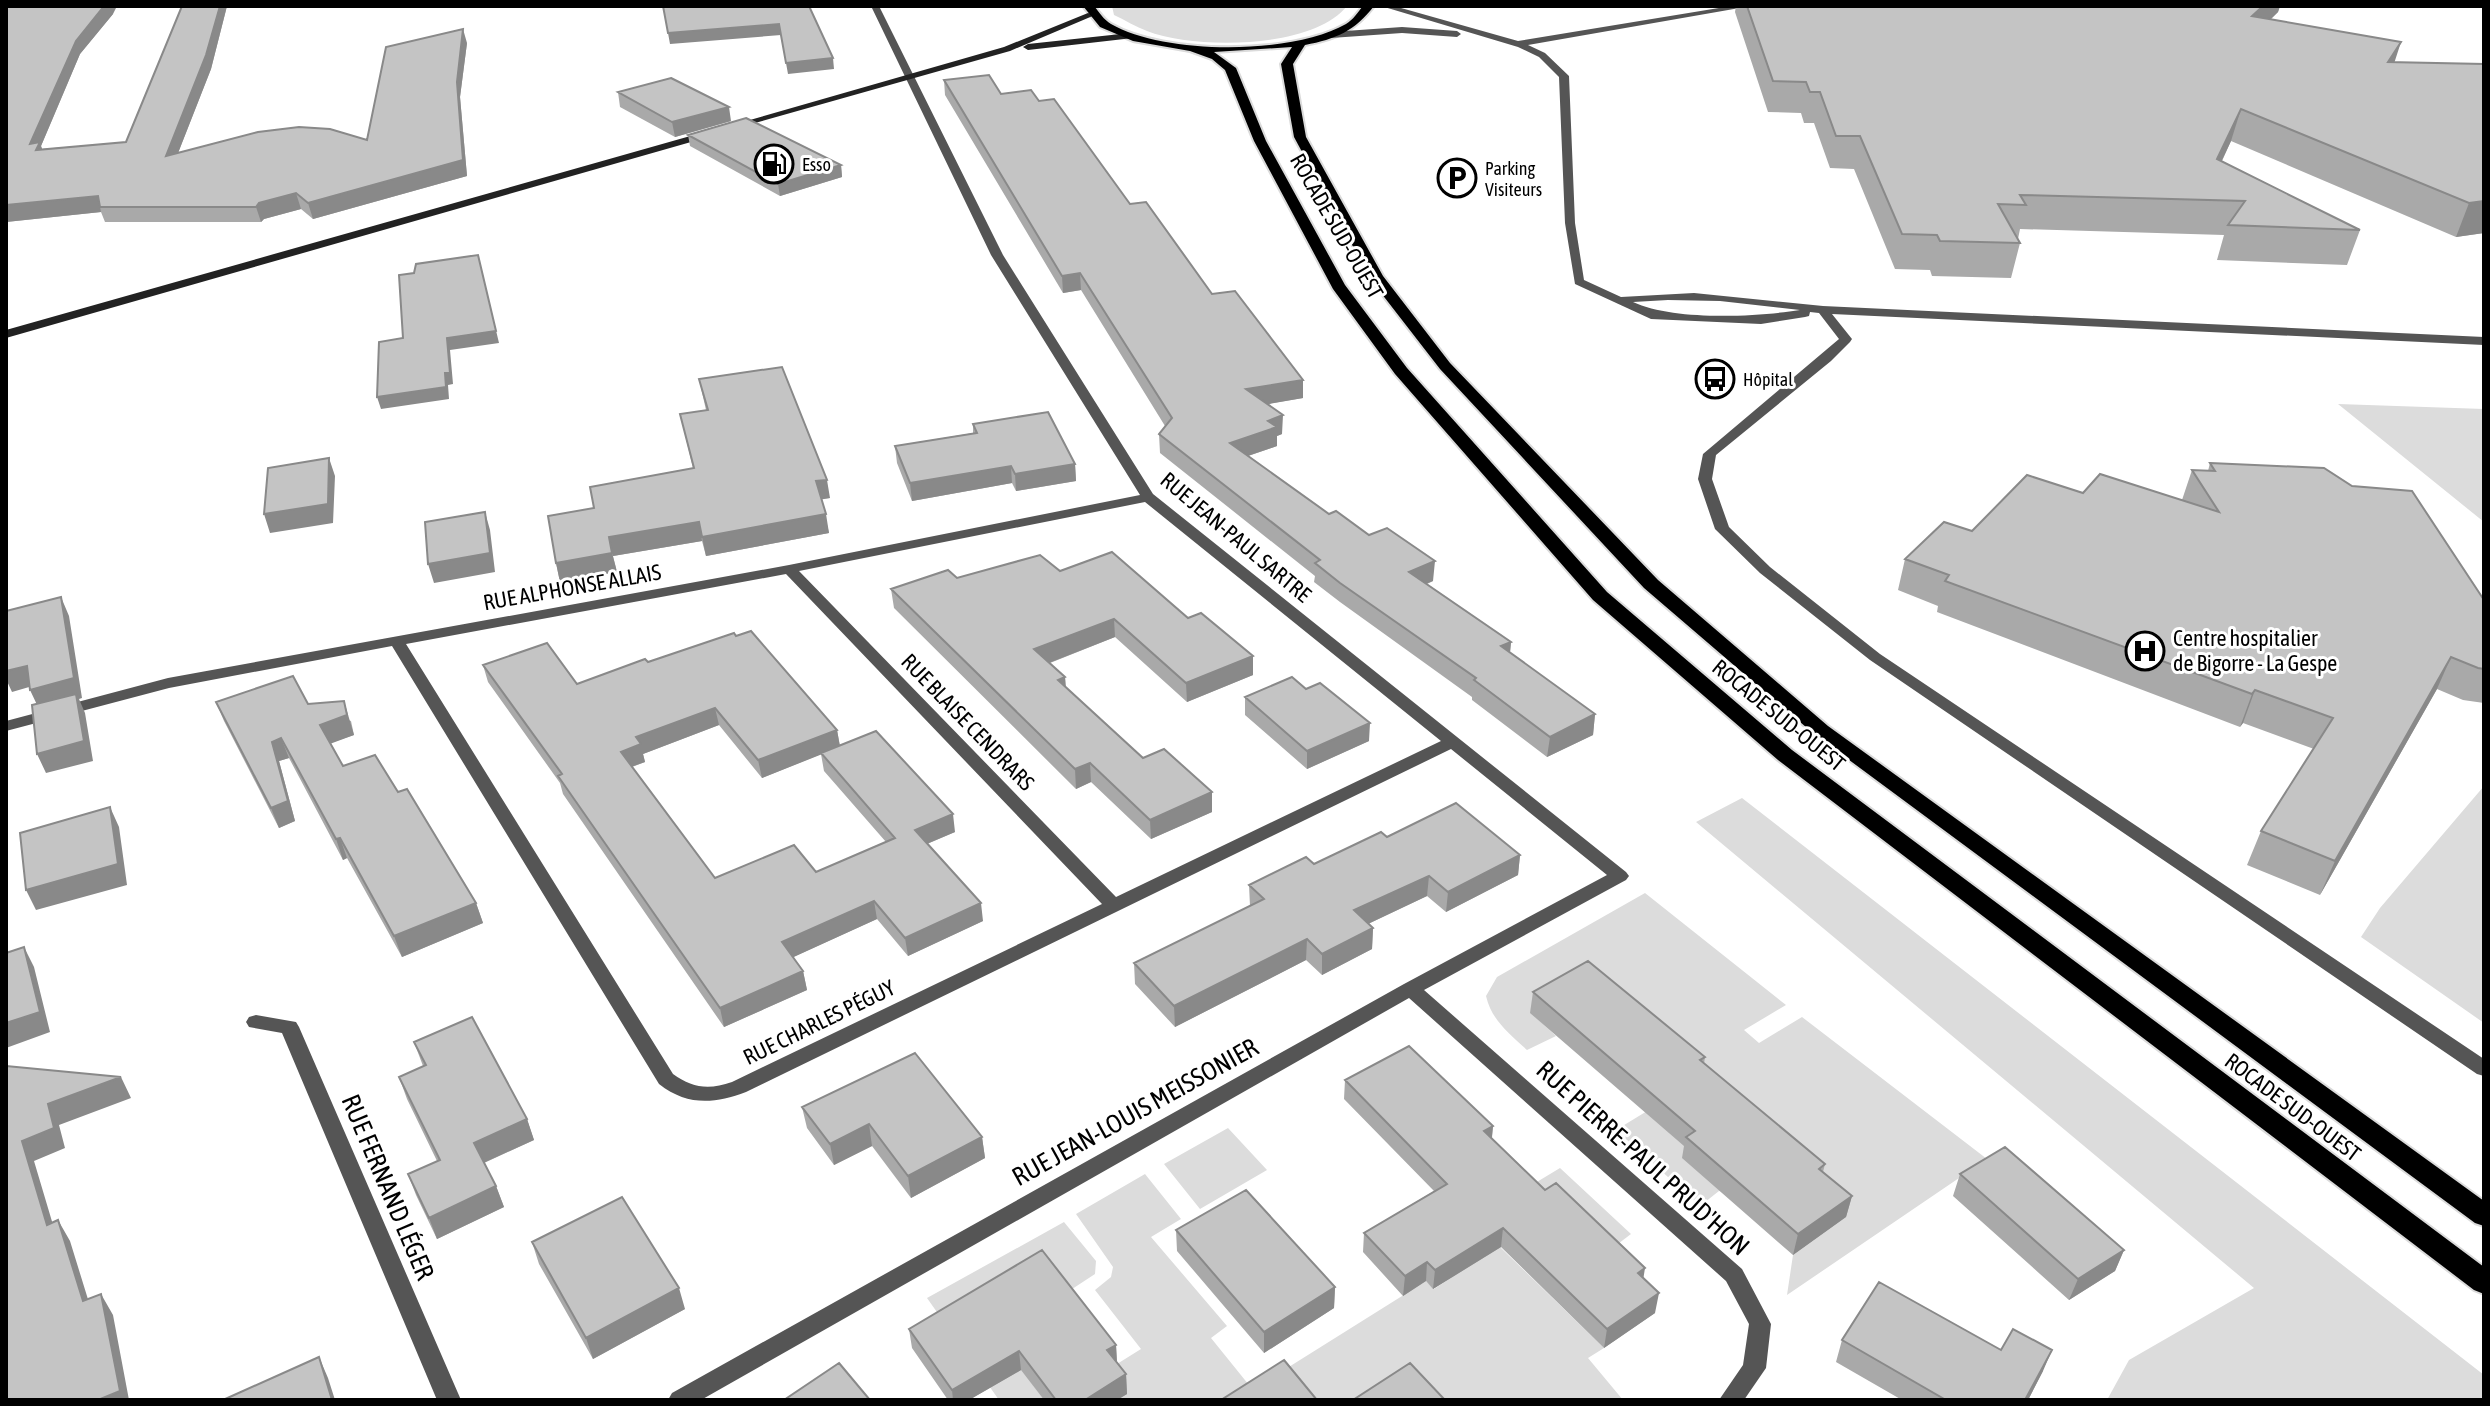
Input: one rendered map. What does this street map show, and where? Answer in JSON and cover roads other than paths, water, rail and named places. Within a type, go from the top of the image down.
[{"type":"main road","points":[[6,334],[1007,49],[1090,11],[1106,27],[1130,36],[1193,48],[1230,49],[1301,43],[1331,35],[1353,25],[1366,14],[1369,6]]},
{"type":"main road","points":[[1007,49],[1130,36]]},
{"type":"main road","name":"ROCADE SUD-OUEST","points":[[1301,43],[1287,64],[1300,137],[1376,277],[1455,377],[1651,584],[1821,730],[2484,1215]]},
{"type":"main road","name":"ROCADE SUD-OUEST","points":[[1193,48],[1216,57],[1230,68],[1260,141],[1338,286],[1401,371],[1600,596],[1785,755],[2484,1282]]},
{"type":"street","name":"RUE JEAN-PAUL SARTRE","points":[[875,6],[997,255],[1148,497],[1620,876]]},
{"type":"street","points":[[1385,6],[1521,45],[1542,55],[1564,76],[1570,223],[1579,282],[1651,315],[1761,320],[1823,310]]},
{"type":"street","points":[[1331,35],[1402,30],[1453,34],[1521,45],[1747,6]]},
{"type":"street","points":[[1617,301],[1646,296],[1745,299],[1823,310],[2484,341]]},
{"type":"street","points":[[1823,310],[1846,339],[1710,454],[1705,479],[1722,529],[1765,570],[1875,657],[2484,1069]]},
{"type":"street","name":"RUE ALPHONSE ALLAIS","points":[[6,726],[168,683],[789,569],[1148,497]]},
{"type":"street","name":"RUE BLAISE CENDRARS","points":[[789,569],[1115,906]]},
{"type":"street","name":"RUE CHARLES PÉGUY","points":[[397,642],[666,1079],[680,1091],[698,1097],[721,1094],[739,1087],[1453,741]]},
{"type":"street","name":"RUE JEAN-LOUIS MEISSONIER","points":[[680,1400],[1411,989],[1620,876]]},
{"type":"street","name":"RUE PIERRE-PAUL PRUD'HON","points":[[1411,989],[1734,1275],[1760,1324],[1754,1368],[1731,1400]]},
{"type":"street","name":"RUE FERNAND LÉGER","points":[[256,1022],[289,1027],[449,1400]]},
{"type":"place","name":"Esso","points":[[774,164]]},
{"type":"place","name":"Parking Visiteurs","points":[[1457,178]]},
{"type":"place","name":"Hôpital","points":[[1715,379]]},
{"type":"place","name":"Centre hospitalier de Bigorre - La Gespe","points":[[2145,651]]}]
